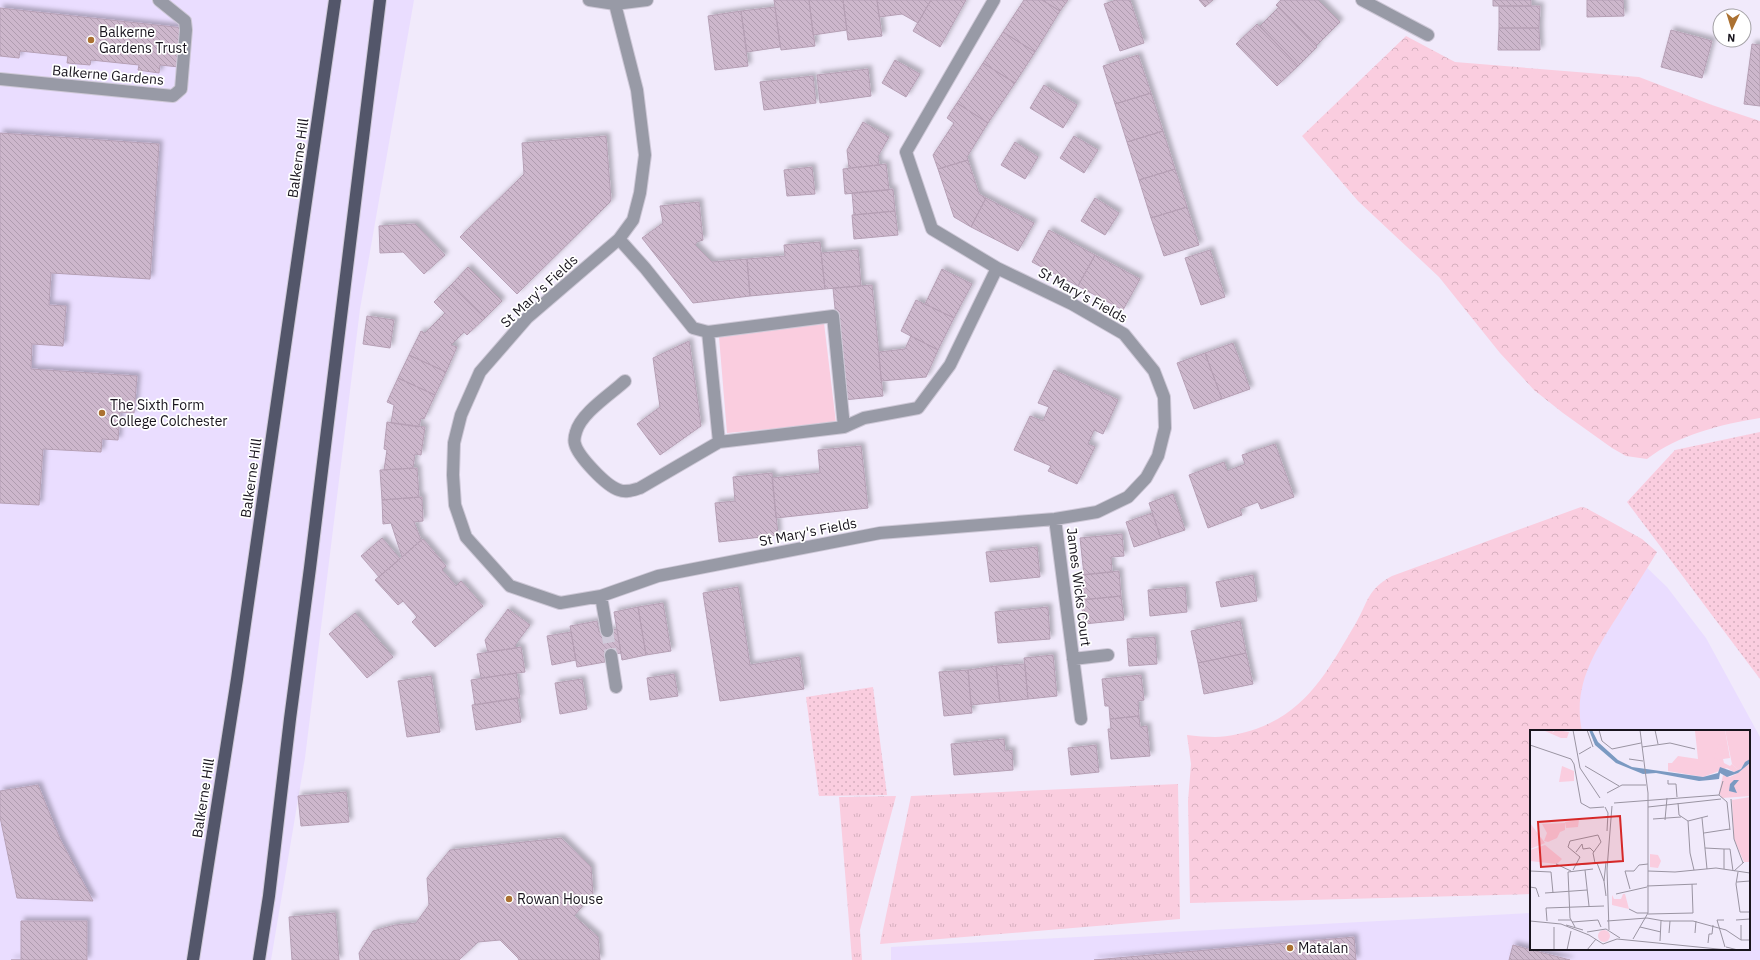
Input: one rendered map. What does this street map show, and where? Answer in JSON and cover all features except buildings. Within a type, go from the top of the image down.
[{"type":"main road","name":"Balkerne Hill","points":[[194,960],[237,678],[335,0]]},
{"type":"main road","points":[[259,960],[269,896],[379,12],[382,0]]},
{"type":"street","name":"Balkerne Gardens","points":[[0,79],[173,96],[181,89],[186,30],[185,21],[159,0]]},
{"type":"street","points":[[589,0],[615,4],[647,0]]},
{"type":"street","name":"St Mary's Fields","points":[[615,4],[637,90],[645,155],[640,193],[632,220],[619,238],[528,318],[480,372],[461,415],[454,443],[453,475],[455,505],[466,537],[510,586],[560,603],[601,596],[658,576],[880,534],[1055,519],[1097,512],[1128,496],[1146,478],[1158,456],[1165,428],[1164,397],[1154,371],[1124,334],[1072,304],[998,268],[932,229],[906,152],[994,0]]},
{"type":"street","points":[[1362,0],[1428,35]]},
{"type":"street","points":[[619,238],[693,328],[708,332],[833,316],[844,427]]},
{"type":"street","points":[[625,382],[581,420],[576,431],[575,443],[579,454],[605,481],[618,490],[628,491],[640,488],[719,442],[844,427],[864,418],[918,408],[950,365],[998,268]]},
{"type":"street","points":[[708,332],[719,442]]},
{"type":"street","name":"James Wicks Court","points":[[1055,519],[1081,719]]},
{"type":"street","points":[[601,596],[607,631]]},
{"type":"street","points":[[611,655],[616,687]]},
{"type":"street","name":"James Wicks Court","points":[[1073,659],[1108,655]]},
{"type":"shaded area","points":[[0,0],[414,0],[360,309],[305,758],[271,960],[0,960]]},
{"type":"shaded area","points":[[1642,563],[1667,587],[1706,638],[1760,737],[1760,960],[891,960],[891,947],[1530,913],[1530,950],[1750,950],[1750,730],[1556,730],[1552,714]]},
{"type":"green space","points":[[1406,36],[1455,62],[1639,77],[1712,105],[1760,121],[1760,418],[1716,427],[1686,437],[1672,443],[1647,459],[1626,456],[1612,448],[1563,413],[1534,390],[1500,353],[1439,277],[1358,201],[1302,136]]},
{"type":"green space","points":[[824,323],[836,423],[727,433],[719,337]]},
{"type":"green space","points":[[1760,432],[1760,679],[1627,502],[1675,450]]},
{"type":"green space","points":[[1581,507],[1586,508],[1642,539],[1657,552],[1603,640],[1588,668],[1580,698],[1582,730],[1530,730],[1530,894],[1190,903],[1188,801],[1191,764],[1187,735],[1215,737],[1236,734],[1256,729],[1274,721],[1290,711],[1316,686],[1356,623],[1373,591],[1392,576]]},
{"type":"green space","points":[[873,687],[887,795],[819,796],[806,697]]},
{"type":"green space","points":[[1178,784],[1180,919],[880,944],[911,796]]},
{"type":"green space","points":[[896,796],[860,930],[862,960],[852,960],[839,797]]},
{"type":"tunnel","points":[[607,631],[611,655]]},
{"type":"place","name":"Balkerne Gardens Trust","points":[[91,40]]},
{"type":"place","name":"The Sixth Form College Colchester","points":[[102,413]]},
{"type":"place","name":"Rowan House","points":[[509,899]]},
{"type":"place","name":"Matalan","points":[[1290,948]]}]
